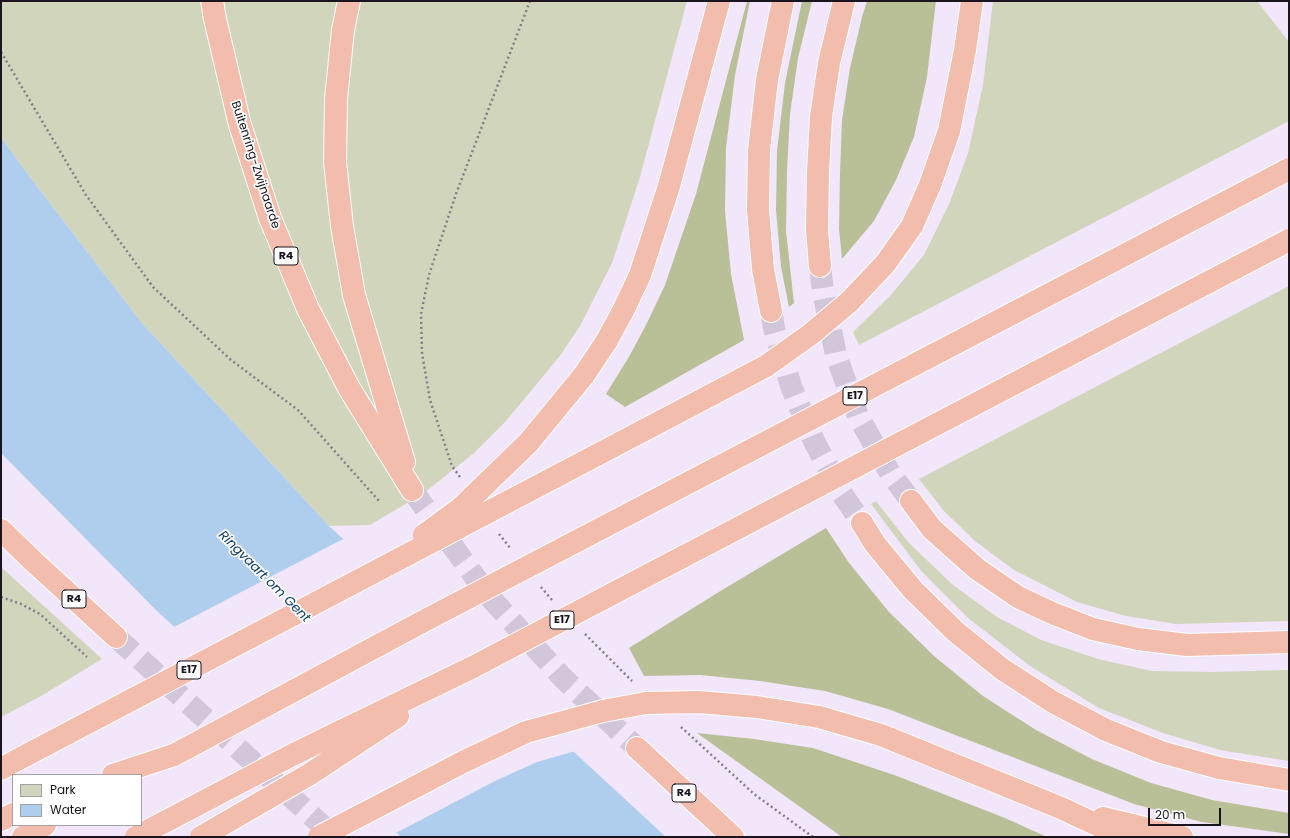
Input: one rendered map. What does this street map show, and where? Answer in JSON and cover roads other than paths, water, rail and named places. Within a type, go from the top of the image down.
[{"type":"highway","name":"Buitenring-Zwijnaarde","points":[[212,1],[240,125],[270,218],[308,309],[349,388],[412,490],[354,295],[342,226],[335,162],[336,99],[343,30],[349,1]]},
{"type":"highway","points":[[359,582],[462,507],[496,475],[529,442],[584,375],[606,342],[640,275],[667,194],[719,1]]},
{"type":"highway","points":[[771,311],[763,269],[758,210],[759,150],[767,80],[783,1]]},
{"type":"highway","points":[[820,266],[817,230],[821,117],[829,63],[844,1]]},
{"type":"highway","name":"E17","points":[[10,764],[359,582],[766,366],[811,334],[849,302],[885,264],[912,226],[930,185],[949,131],[965,50],[972,1]]},
{"type":"highway","name":"E17","points":[[140,774],[420,623],[1289,169]]},
{"type":"highway","name":"E17","points":[[136,837],[294,754],[473,667],[1289,240]]},
{"type":"highway","points":[[911,501],[932,529],[977,569],[1018,597],[1052,613],[1093,629],[1138,640],[1187,645],[1289,642]]},
{"type":"highway","points":[[862,523],[875,544],[913,590],[956,632],[1002,669],[1053,702],[1106,730],[1161,752],[1219,768],[1289,780]]},
{"type":"highway","name":"R4","points":[[1,530],[32,561],[116,637]]},
{"type":"highway","name":"E17","points":[[201,837],[310,774],[473,667]]},
{"type":"highway","points":[[319,837],[464,762],[526,732],[603,711],[646,703],[699,702],[757,707],[819,718],[881,735],[1061,808],[1123,837]]},
{"type":"highway","name":"R4","points":[[637,748],[733,837]]},
{"type":"highway","name":"E17","points":[[116,774],[174,755]]},
{"type":"highway","points":[[1061,808],[1182,837]]},
{"type":"highway","points":[[1,820],[12,814]]},
{"type":"highway","points":[[23,837],[43,826]]},
{"type":"water","name":"Ringvaart om Gent","points":[[1,137],[141,322],[329,526],[666,837],[401,837],[157,611],[1,453]]},
{"type":"tunnel","points":[[820,266],[823,291],[836,355],[858,416],[890,473],[911,501]]},
{"type":"tunnel","points":[[771,311],[774,328],[791,386],[814,441],[842,494],[862,523]]},
{"type":"tunnel","points":[[412,490],[488,595],[562,677],[637,748]]},
{"type":"tunnel","points":[[116,637],[335,837]]}]
